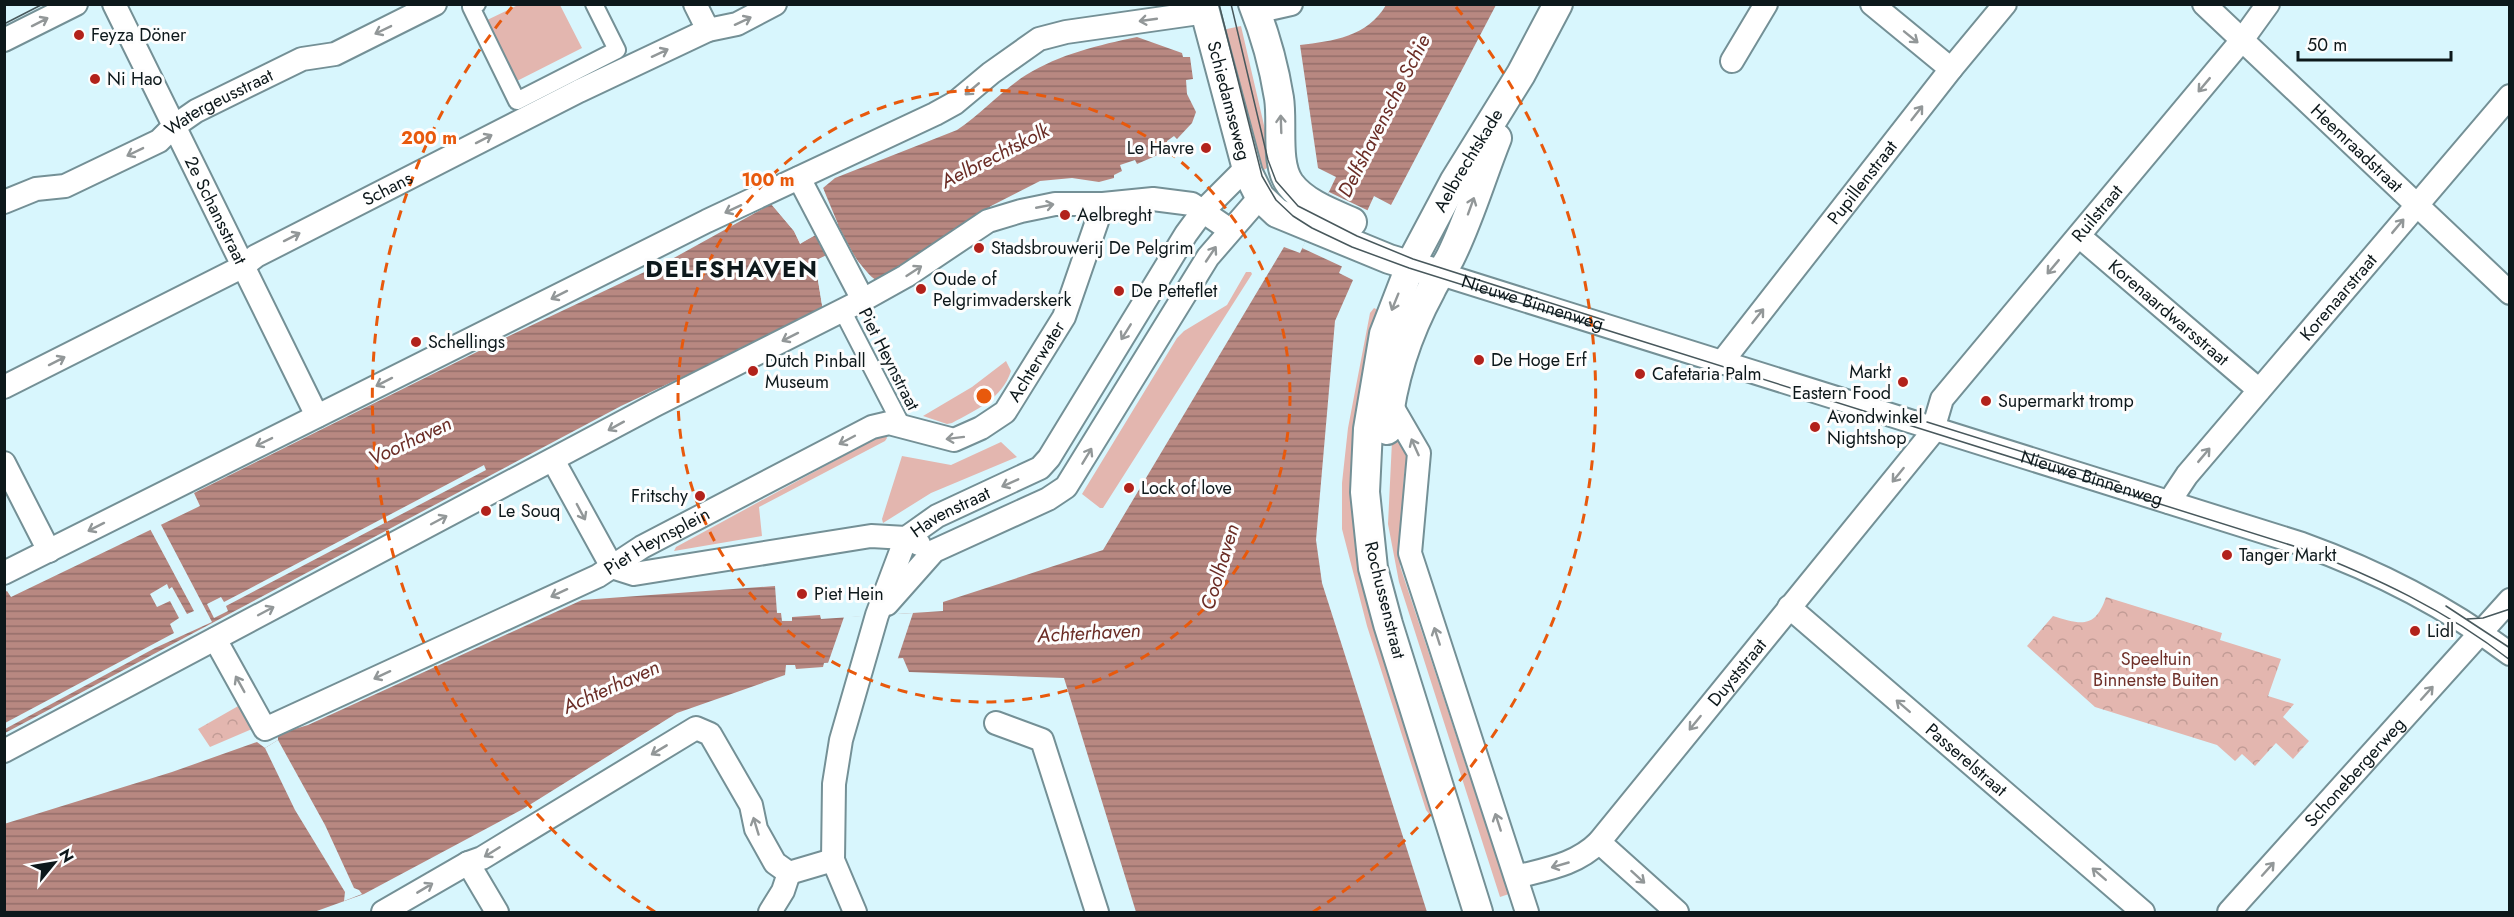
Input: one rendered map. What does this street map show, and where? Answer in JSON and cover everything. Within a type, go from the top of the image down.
[{"type":"street","points":[[4,40],[76,4]]},
{"type":"street","name":"2e Schansstraat","points":[[114,4],[317,416]]},
{"type":"street","name":"Watergeusstraat","points":[[4,202],[36,189],[65,186],[159,141],[173,127],[196,111],[302,59],[335,54],[435,4]]},
{"type":"street","points":[[477,4],[471,7],[519,111],[617,50],[594,4]]},
{"type":"street","points":[[695,4],[708,30]]},
{"type":"street","name":"Schans","points":[[4,387],[242,267],[263,252],[519,111],[708,30],[737,24],[776,4]]},
{"type":"street","points":[[4,573],[707,221],[946,109],[1039,39],[1066,32],[1204,8],[1254,8],[1292,4]]},
{"type":"street","name":"Aelbrechtskade","points":[[1414,258],[1454,182],[1521,74],[1558,4]]},
{"type":"street","points":[[1732,61],[1766,4]]},
{"type":"street","points":[[1872,4],[1951,69]]},
{"type":"street","name":"Pupillenstraat","points":[[1724,363],[1732,349],[1951,69],[2005,4]]},
{"type":"street","name":"Heemraadstraat","points":[[2204,4],[2510,293]]},
{"type":"street","name":"Ruilstraat","points":[[1933,428],[1942,399],[2242,40],[2268,4]]},
{"type":"street","name":"Schiedamseweg","points":[[1204,8],[1246,168],[1260,197],[1277,213],[1317,217],[1358,236],[1398,244],[1414,258],[1445,267]]},
{"type":"street","name":"Schiedamseweg","points":[[1254,8],[1278,90],[1283,169],[1287,180],[1317,217]]},
{"type":"street","name":"Aelbrechtskade","points":[[1445,267],[1464,227],[1521,74]]},
{"type":"street","name":"Korenaarstraat","points":[[2169,502],[2187,475],[2510,96]]},
{"type":"street","name":"Havenstraat","points":[[877,615],[906,538],[932,519],[1032,473],[1046,461],[1180,244],[1203,212],[1246,168]]},
{"type":"street","points":[[1260,197],[1276,181],[1283,169]]},
{"type":"street","points":[[793,181],[863,300]]},
{"type":"street","name":"Havenstraat","points":[[877,615],[934,550],[1048,499],[1066,487],[1208,257],[1260,197]]},
{"type":"street","points":[[4,751],[655,405],[863,300],[906,276],[988,221],[1055,204],[1103,204],[1145,199],[1191,204],[1230,230]]},
{"type":"street","name":"Achterwater","points":[[902,426],[954,440],[1000,418],[1064,317],[1103,204]]},
{"type":"street","name":"Korenaardwarsstraat","points":[[2079,236],[2259,390]]},
{"type":"street","name":"Rochussenstraat","points":[[1414,258],[1383,334],[1371,398],[1365,462],[1367,522],[1373,568],[1388,624],[1478,912]]},
{"type":"street","name":"Nieuwe Binnenweg","points":[[1445,267],[1596,307],[1656,342],[2302,544],[2357,564],[2411,590],[2481,633],[2510,654]]},
{"type":"street","name":"Rochussenstraat","points":[[1445,267],[1431,289],[1403,351],[1390,403],[1381,498],[1392,587],[1498,912]]},
{"type":"street","name":"Piet Heynstraat","points":[[842,310],[902,426]]},
{"type":"street","name":"Rochussenstraat","points":[[1390,403],[1419,453],[1410,553],[1527,912]]},
{"type":"street","name":"Piet Heynsplein","points":[[612,567],[642,547],[872,427],[889,423],[902,426]]},
{"type":"street","name":"Duyststraat","points":[[1516,877],[1577,860],[1599,842],[1932,433],[1933,428]]},
{"type":"street","points":[[215,639],[265,729],[598,576],[612,567],[554,460]]},
{"type":"street","points":[[4,463],[49,551]]},
{"type":"street","name":"Piet Heynsplein","points":[[612,567],[634,574],[871,536],[906,538],[934,550]]},
{"type":"street","name":"Schonebergerweg","points":[[2229,912],[2510,600]]},
{"type":"street","name":"Passerelstraat","points":[[1789,607],[2143,912]]},
{"type":"street","points":[[855,912],[833,860],[834,784],[841,740],[877,615]]},
{"type":"street","points":[[996,723],[1042,740],[1097,912]]},
{"type":"street","points":[[383,912],[468,863],[482,858],[696,728],[710,734],[751,805],[756,829],[775,863],[789,873]]},
{"type":"street","points":[[1599,842],[1677,912]]},
{"type":"street","points":[[789,873],[833,860]]},
{"type":"street","points":[[468,863],[497,912]]},
{"type":"street","points":[[770,912],[783,891],[789,873]]},
{"type":"green space","points":[[518,5],[560,5],[582,48],[513,83],[483,22]]},
{"type":"green space","points":[[1241,26],[1273,164],[1256,175],[1222,30]]},
{"type":"green space","points":[[1246,272],[1252,274],[1103,508],[1100,508],[1082,494],[1177,338],[1184,331],[1227,305]]},
{"type":"green space","points":[[1374,308],[1378,310],[1357,477],[1438,826],[1426,810],[1367,626],[1342,529],[1342,483],[1348,428],[1370,313]]},
{"type":"green space","points":[[1006,361],[1011,371],[1007,381],[987,403],[952,423],[947,424],[923,416],[972,387]]},
{"type":"green space","points":[[886,435],[885,441],[759,507],[762,536],[674,551],[676,547],[869,442],[867,438]]},
{"type":"green space","points":[[1397,438],[1408,453],[1404,475],[1400,566],[1496,856],[1511,886],[1509,894],[1500,897],[1399,582],[1388,524],[1392,441]]},
{"type":"green space","points":[[1001,442],[1017,457],[931,493],[883,523],[882,519],[902,456],[951,465]]},
{"type":"green space","name":"Speeltuin Binnenste Buiten","points":[[2106,597],[2222,633],[2220,640],[2281,659],[2268,696],[2294,704],[2283,717],[2309,741],[2293,759],[2276,743],[2255,766],[2242,754],[2235,761],[2217,745],[2095,707],[2027,646],[2053,616],[2079,622],[2092,620],[2102,608]]},
{"type":"green space","points":[[240,705],[252,729],[210,747],[198,729]]},
{"type":"water","points":[[1386,5],[1496,5],[1391,205],[1374,196],[1339,273],[1353,280],[1335,321],[1316,540],[1322,583],[1427,912],[1136,912],[1064,678],[909,672],[903,658],[824,663],[823,667],[796,669],[795,665],[786,665],[785,675],[677,713],[523,809],[364,894],[314,912],[5,912],[4,824],[172,772],[257,742],[265,748],[278,740],[278,734],[308,725],[582,600],[775,586],[777,613],[781,613],[782,621],[792,621],[792,617],[820,615],[821,619],[943,611],[943,602],[1103,550],[1284,247],[1300,253],[1336,177],[1318,168],[1300,45],[1325,42],[1359,31],[1378,16]]},
{"type":"water","points":[[1137,37],[1182,53],[1183,57],[1190,57],[1193,79],[1186,80],[1187,94],[1196,112],[1192,123],[1177,139],[1174,136],[1167,141],[1167,145],[1160,154],[1137,164],[1135,160],[1120,165],[1122,171],[1114,175],[1114,178],[1099,182],[1072,178],[1040,181],[991,206],[879,282],[865,270],[848,245],[814,261],[812,263],[817,274],[823,311],[621,406],[5,733],[5,592],[7,591],[11,597],[200,506],[194,493],[511,335],[672,259],[771,204],[794,231],[800,243],[838,224],[823,188],[835,178],[957,130],[1017,81],[1052,61],[1094,47]]},
{"type":"pier","points":[[822,185],[831,212],[856,259],[872,278],[879,282],[878,285],[870,281],[853,260],[829,257],[816,265],[820,273],[826,311],[823,311],[817,274],[812,263],[826,256],[815,235],[800,244],[794,231],[770,202],[796,229],[801,239],[815,231],[828,213],[820,189]]},
{"type":"pier","points":[[1329,192],[1369,211],[1343,267],[1302,248]]},
{"type":"pier","points":[[484,465],[486,470],[226,606],[228,611],[214,618],[207,604],[221,597],[224,602]]},
{"type":"pier","points":[[159,521],[212,622],[155,648],[5,729],[5,723],[174,633],[170,624],[179,618],[170,601],[157,607],[150,594],[167,584],[169,589],[172,587],[187,614],[194,611],[149,527]]},
{"type":"pier","points":[[913,613],[897,661],[827,666],[844,617]]},
{"type":"pier","points":[[278,740],[325,825],[354,888],[362,894],[344,901],[345,892],[295,810],[265,748]]},
{"type":"tram line","points":[[4,24],[43,4]]},
{"type":"tram line","points":[[1219,4],[1262,176],[1276,200],[1293,216],[1312,228],[1352,247],[1409,268],[2300,548],[2409,596],[2461,625],[2510,660]]},
{"type":"tram line","points":[[1231,4],[1268,160],[1276,181],[1298,206],[1357,236],[1413,259],[1604,320]]},
{"type":"tram line","points":[[1927,422],[2119,482]]},
{"type":"tram line","points":[[2446,606],[2510,648]]},
{"type":"tram line","points":[[2467,619],[2483,618],[2510,609]]},
{"type":"place","name":"Feyza Döner","points":[[79,35]]},
{"type":"place","name":"Ni Hao","points":[[95,79]]},
{"type":"place","name":"Le Havre","points":[[1206,148]]},
{"type":"place","name":"Aelbreght","points":[[1065,215]]},
{"type":"place","name":"Stadsbrouwerij De Pelgrim","points":[[979,248]]},
{"type":"place","name":"Oude of Pelgrimvaderskerk","points":[[921,289]]},
{"type":"place","name":"De Petteflet","points":[[1119,291]]},
{"type":"place","name":"Schellings","points":[[416,342]]},
{"type":"place","name":"De Hoge Erf","points":[[1479,360]]},
{"type":"place","name":"Dutch Pinball Museum","points":[[753,371]]},
{"type":"place","name":"Cafetaria Palm","points":[[1640,374]]},
{"type":"place","name":"Markt Eastern Food","points":[[1903,382]]},
{"type":"place","name":"Supermarkt tromp","points":[[1986,401]]},
{"type":"place","name":"Avondwinkel Nightshop","points":[[1815,427]]},
{"type":"place","name":"Lock of love","points":[[1129,488]]},
{"type":"place","name":"Fritschy","points":[[700,496]]},
{"type":"place","name":"Le Souq","points":[[486,511]]},
{"type":"place","name":"Tanger Markt","points":[[2227,555]]},
{"type":"place","name":"Piet Hein","points":[[802,594]]},
{"type":"place","name":"Lidl","points":[[2415,631]]},
{"type":"district","name":"DELFSHAVEN","points":[[732,268]]},
{"type":"water label","name":"Delfshavensche Schie","points":[[1384,116]]},
{"type":"water label","name":"Aelbrechtskolk","points":[[995,156]]},
{"type":"water label","name":"Voorhaven","points":[[410,441]]},
{"type":"water label","name":"Coolhaven","points":[[1220,567]]},
{"type":"water label","name":"Achterhaven","points":[[1089,633]]},
{"type":"water label","name":"Achterhaven","points":[[611,687]]}]
